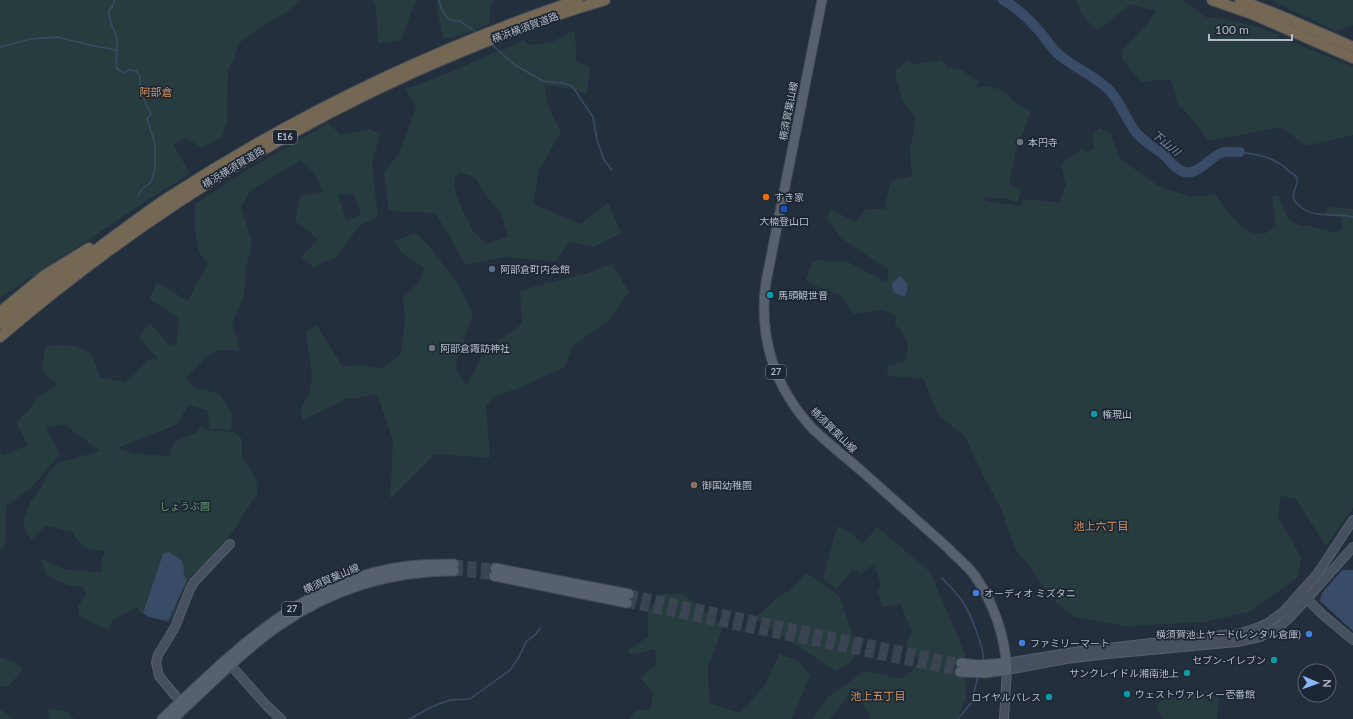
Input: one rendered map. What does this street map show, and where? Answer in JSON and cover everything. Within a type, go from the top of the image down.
[{"type":"highway","name":"横浜横須賀道路","points":[[0,324],[19,307],[133,222],[230,159],[281,129],[427,57],[530,16],[578,0]]},
{"type":"highway","name":"横浜横須賀道路","points":[[0,337],[69,280],[151,220],[223,173],[285,136],[349,103],[444,59],[533,24],[605,0]]},
{"type":"highway","points":[[1212,0],[1252,14],[1353,58]]},
{"type":"highway","points":[[1240,0],[1353,47]]},
{"type":"highway","points":[[0,312],[45,275],[133,222]]},
{"type":"main road","name":"横須賀葉山線","points":[[822,0],[766,282],[763,318],[769,353],[779,380],[793,403],[815,430],[975,576],[990,604],[1000,629],[1003,638],[1007,667]]},
{"type":"main road","name":"横須賀葉山線","points":[[162,719],[183,705],[277,618],[323,591],[365,575],[407,566],[454,568]]},
{"type":"main road","points":[[494,572],[628,598]]},
{"type":"main road","points":[[961,667],[978,665],[1007,667]]},
{"type":"main road","name":"横須賀葉山線","points":[[173,719],[183,705]]},
{"type":"street","points":[[1007,667],[1080,651],[1241,633],[1268,623],[1283,612],[1326,563],[1353,520]]},
{"type":"street","points":[[183,705],[160,676],[156,662],[158,655],[175,627],[194,582],[230,544]]},
{"type":"street","points":[[1007,667],[1108,654],[1250,640],[1271,632],[1279,627],[1307,600],[1353,547]]},
{"type":"street","points":[[1300,593],[1353,640]]},
{"type":"street","points":[[228,662],[267,706],[281,719]]},
{"type":"street","points":[[1004,719],[1007,667]]},
{"type":"green space","points":[[0,0],[301,0],[288,11],[264,25],[238,44],[233,62],[228,68],[227,120],[222,137],[202,148],[186,138],[173,144],[190,174],[154,196],[0,298]]},
{"type":"green space","points":[[372,0],[416,0],[401,40],[378,43],[376,7]]},
{"type":"green space","points":[[437,0],[494,0],[490,7],[489,24],[465,34],[443,39]]},
{"type":"green space","points":[[1077,0],[1180,0],[1188,3],[1205,17],[1220,18],[1278,34],[1281,40],[1283,38],[1353,67],[1353,135],[1306,146],[1281,127],[1209,141],[1182,107],[1179,108],[1171,80],[1142,82],[1122,60],[1123,49],[1147,24],[1156,11],[1130,4],[1104,26],[1096,30],[1082,15]]},
{"type":"green space","points":[[1271,0],[1353,0],[1353,25],[1335,31]]},
{"type":"green space","points":[[575,30],[576,61],[590,67],[587,95],[572,89],[545,85],[545,91],[552,115],[561,132],[539,170],[533,204],[581,224],[608,202],[621,233],[593,247],[570,242],[555,262],[504,257],[465,265],[451,238],[435,213],[389,210],[384,172],[399,154],[416,107],[405,89],[441,76],[524,40],[528,45],[550,43]],"holes":[[[460,173],[469,175],[477,180],[483,191],[501,214],[508,236],[487,244],[473,231],[460,205],[454,186],[455,177]]]},
{"type":"green space","points":[[941,60],[948,68],[960,69],[978,81],[976,88],[986,86],[1003,90],[1017,104],[1031,111],[1015,154],[1009,184],[1021,190],[1018,202],[1004,198],[987,198],[983,196],[986,201],[1020,206],[1023,200],[1040,200],[1059,203],[1066,185],[1061,164],[1081,149],[1089,152],[1094,148],[1092,134],[1100,128],[1111,133],[1119,158],[1160,187],[1191,197],[1215,194],[1236,221],[1251,232],[1258,234],[1266,233],[1276,225],[1272,197],[1279,195],[1288,219],[1301,226],[1310,226],[1336,233],[1343,228],[1342,218],[1325,215],[1328,207],[1353,209],[1353,508],[1326,546],[1295,498],[1281,496],[1278,517],[1301,557],[1298,577],[1251,611],[1206,622],[1125,626],[1075,617],[1052,599],[1015,549],[1000,506],[984,478],[965,436],[939,416],[923,378],[887,376],[888,366],[906,361],[908,344],[901,331],[895,324],[896,315],[882,310],[853,314],[840,295],[815,286],[806,280],[812,262],[820,260],[830,262],[846,261],[887,282],[889,270],[841,238],[827,219],[831,209],[855,222],[866,209],[884,209],[891,181],[912,176],[910,148],[916,118],[902,100],[895,75],[897,69],[907,61],[915,64]]},
{"type":"green space","name":"しょうぶ園","points":[[328,123],[341,135],[369,129],[380,134],[372,165],[378,217],[359,226],[335,258],[313,267],[301,257],[318,239],[295,221],[301,195],[323,192],[315,174],[301,160],[251,190],[241,207],[252,243],[246,267],[244,297],[232,323],[240,350],[220,350],[207,356],[186,378],[194,387],[220,394],[232,414],[231,430],[210,429],[207,410],[189,405],[176,425],[117,448],[134,454],[170,456],[175,442],[181,438],[195,434],[201,425],[207,430],[234,432],[242,439],[242,458],[256,479],[257,494],[229,537],[202,567],[192,574],[183,589],[172,619],[168,622],[149,617],[138,611],[139,606],[112,620],[109,630],[94,624],[79,615],[78,606],[86,595],[84,587],[68,585],[46,575],[41,559],[68,570],[101,572],[102,558],[106,551],[86,549],[72,532],[46,526],[31,540],[23,523],[30,502],[42,486],[49,471],[58,463],[100,451],[64,424],[46,428],[60,454],[32,487],[6,506],[6,538],[3,549],[0,549],[0,453],[3,455],[28,445],[16,422],[29,410],[37,398],[57,384],[42,371],[45,347],[68,345],[91,353],[101,378],[125,382],[148,360],[158,359],[139,337],[150,323],[170,346],[177,342],[179,318],[149,299],[157,282],[188,301],[208,264],[199,252],[195,233],[195,204],[244,172]],"holes":[[[354,193],[361,214],[346,221],[338,195]]]},
{"type":"green space","points":[[416,233],[429,246],[457,283],[473,313],[455,368],[467,386],[483,352],[522,324],[520,292],[536,286],[585,274],[612,264],[629,292],[609,320],[573,346],[565,367],[521,387],[494,397],[486,407],[490,458],[435,454],[390,499],[393,441],[377,394],[357,398],[348,398],[303,420],[300,411],[310,391],[312,376],[306,331],[317,326],[343,367],[356,365],[383,368],[401,354],[405,319],[403,298],[420,281],[424,268],[401,252],[394,241]]},
{"type":"green space","points":[[837,526],[851,533],[863,544],[877,527],[930,572],[965,653],[966,697],[957,719],[870,719],[870,716],[854,688],[830,719],[812,719],[829,696],[865,671],[901,679],[912,671],[919,660],[906,644],[912,632],[901,605],[897,604],[883,607],[877,591],[881,584],[874,564],[861,574],[854,569],[836,589],[823,578]]},
{"type":"green space","points":[[806,574],[812,576],[839,596],[856,644],[854,656],[851,662],[836,671],[755,619],[781,594],[788,592]]},
{"type":"green space","points":[[658,594],[683,594],[723,627],[708,667],[709,703],[740,713],[765,685],[779,654],[799,661],[810,675],[792,719],[629,719],[636,710],[650,710],[653,692],[640,678],[656,665],[655,649],[632,655],[627,651],[648,637],[648,612]]},
{"type":"green space","points":[[0,658],[16,663],[23,669],[8,687],[0,686]]},
{"type":"green space","points":[[1209,691],[1219,691],[1217,719],[1164,719],[1156,709],[1163,697],[1180,697]]},
{"type":"green space","points":[[47,708],[68,712],[74,719],[49,719]]},
{"type":"green space","points":[[0,709],[14,719],[0,719]]},
{"type":"water","points":[[900,276],[907,283],[905,297],[893,292],[892,283]]},
{"type":"water","points":[[169,552],[181,560],[184,575],[187,580],[168,621],[149,617],[143,613],[163,554]]},
{"type":"water","points":[[1342,570],[1353,570],[1353,631],[1320,601],[1322,593]]},
{"type":"waterway","points":[[114,0],[113,6],[109,10],[109,14],[117,40],[117,69],[124,73],[128,70],[136,71],[140,75],[140,90],[151,114],[147,119],[155,144],[155,169],[151,182],[141,190],[137,198]]},
{"type":"waterway","points":[[439,0],[442,10],[449,20],[460,21],[477,33]]},
{"type":"waterway","name":"下山川","points":[[1003,0],[1027,18],[1057,53],[1105,86],[1115,97],[1138,135],[1165,156],[1178,169],[1184,172],[1194,171],[1221,153],[1240,152]]},
{"type":"waterway","points":[[0,47],[30,39],[57,37],[116,50]]},
{"type":"waterway","points":[[491,44],[515,65],[543,81],[562,83],[572,86],[593,117],[597,140],[604,160],[612,170]]},
{"type":"waterway","name":"下山川","points":[[1240,152],[1273,160],[1295,175],[1297,181],[1293,195],[1294,199],[1297,204],[1307,211],[1320,214],[1353,217]]},
{"type":"waterway","points":[[942,578],[966,607],[980,641],[983,662]]},
{"type":"waterway","points":[[410,719],[431,707],[450,700],[470,699],[510,670],[519,657],[526,642],[536,634],[540,628]]},
{"type":"waterway","points":[[958,719],[971,703],[978,677]]},
{"type":"tunnel","points":[[454,564],[495,568]]},
{"type":"tunnel","points":[[454,571],[494,576]]},
{"type":"tunnel","points":[[629,594],[961,663]]},
{"type":"tunnel","points":[[627,603],[960,672]]},
{"type":"place","name":"本円寺","points":[[1020,142]]},
{"type":"place","name":"すき家","points":[[766,197]]},
{"type":"place","name":"大楠登山口","points":[[784,209]]},
{"type":"place","name":"阿部倉町内会館","points":[[492,269]]},
{"type":"place","name":"馬頭観世音","points":[[770,295]]},
{"type":"place","name":"阿部倉諏訪神社","points":[[432,348]]},
{"type":"place","name":"権現山","points":[[1094,414]]},
{"type":"place","name":"御国幼稚園","points":[[694,485]]},
{"type":"place","name":"オーディオ ミズタニ","points":[[976,593]]},
{"type":"place","name":"横須賀池上ヤード(レンタル倉庫)","points":[[1309,634]]},
{"type":"place","name":"ファミリーマート","points":[[1022,643]]},
{"type":"place","name":"セブン-イレブン","points":[[1274,660]]},
{"type":"place","name":"サンクレイドル湘南池上","points":[[1187,673]]},
{"type":"place","name":"ウェストヴァレィー壱番館","points":[[1127,694]]},
{"type":"place","name":"ロイヤルパレス","points":[[1049,697]]},
{"type":"district","name":"阿部倉","points":[[156,92]]},
{"type":"district","name":"池上六丁目","points":[[1101,526]]},
{"type":"district","name":"池上五丁目","points":[[878,696]]}]
